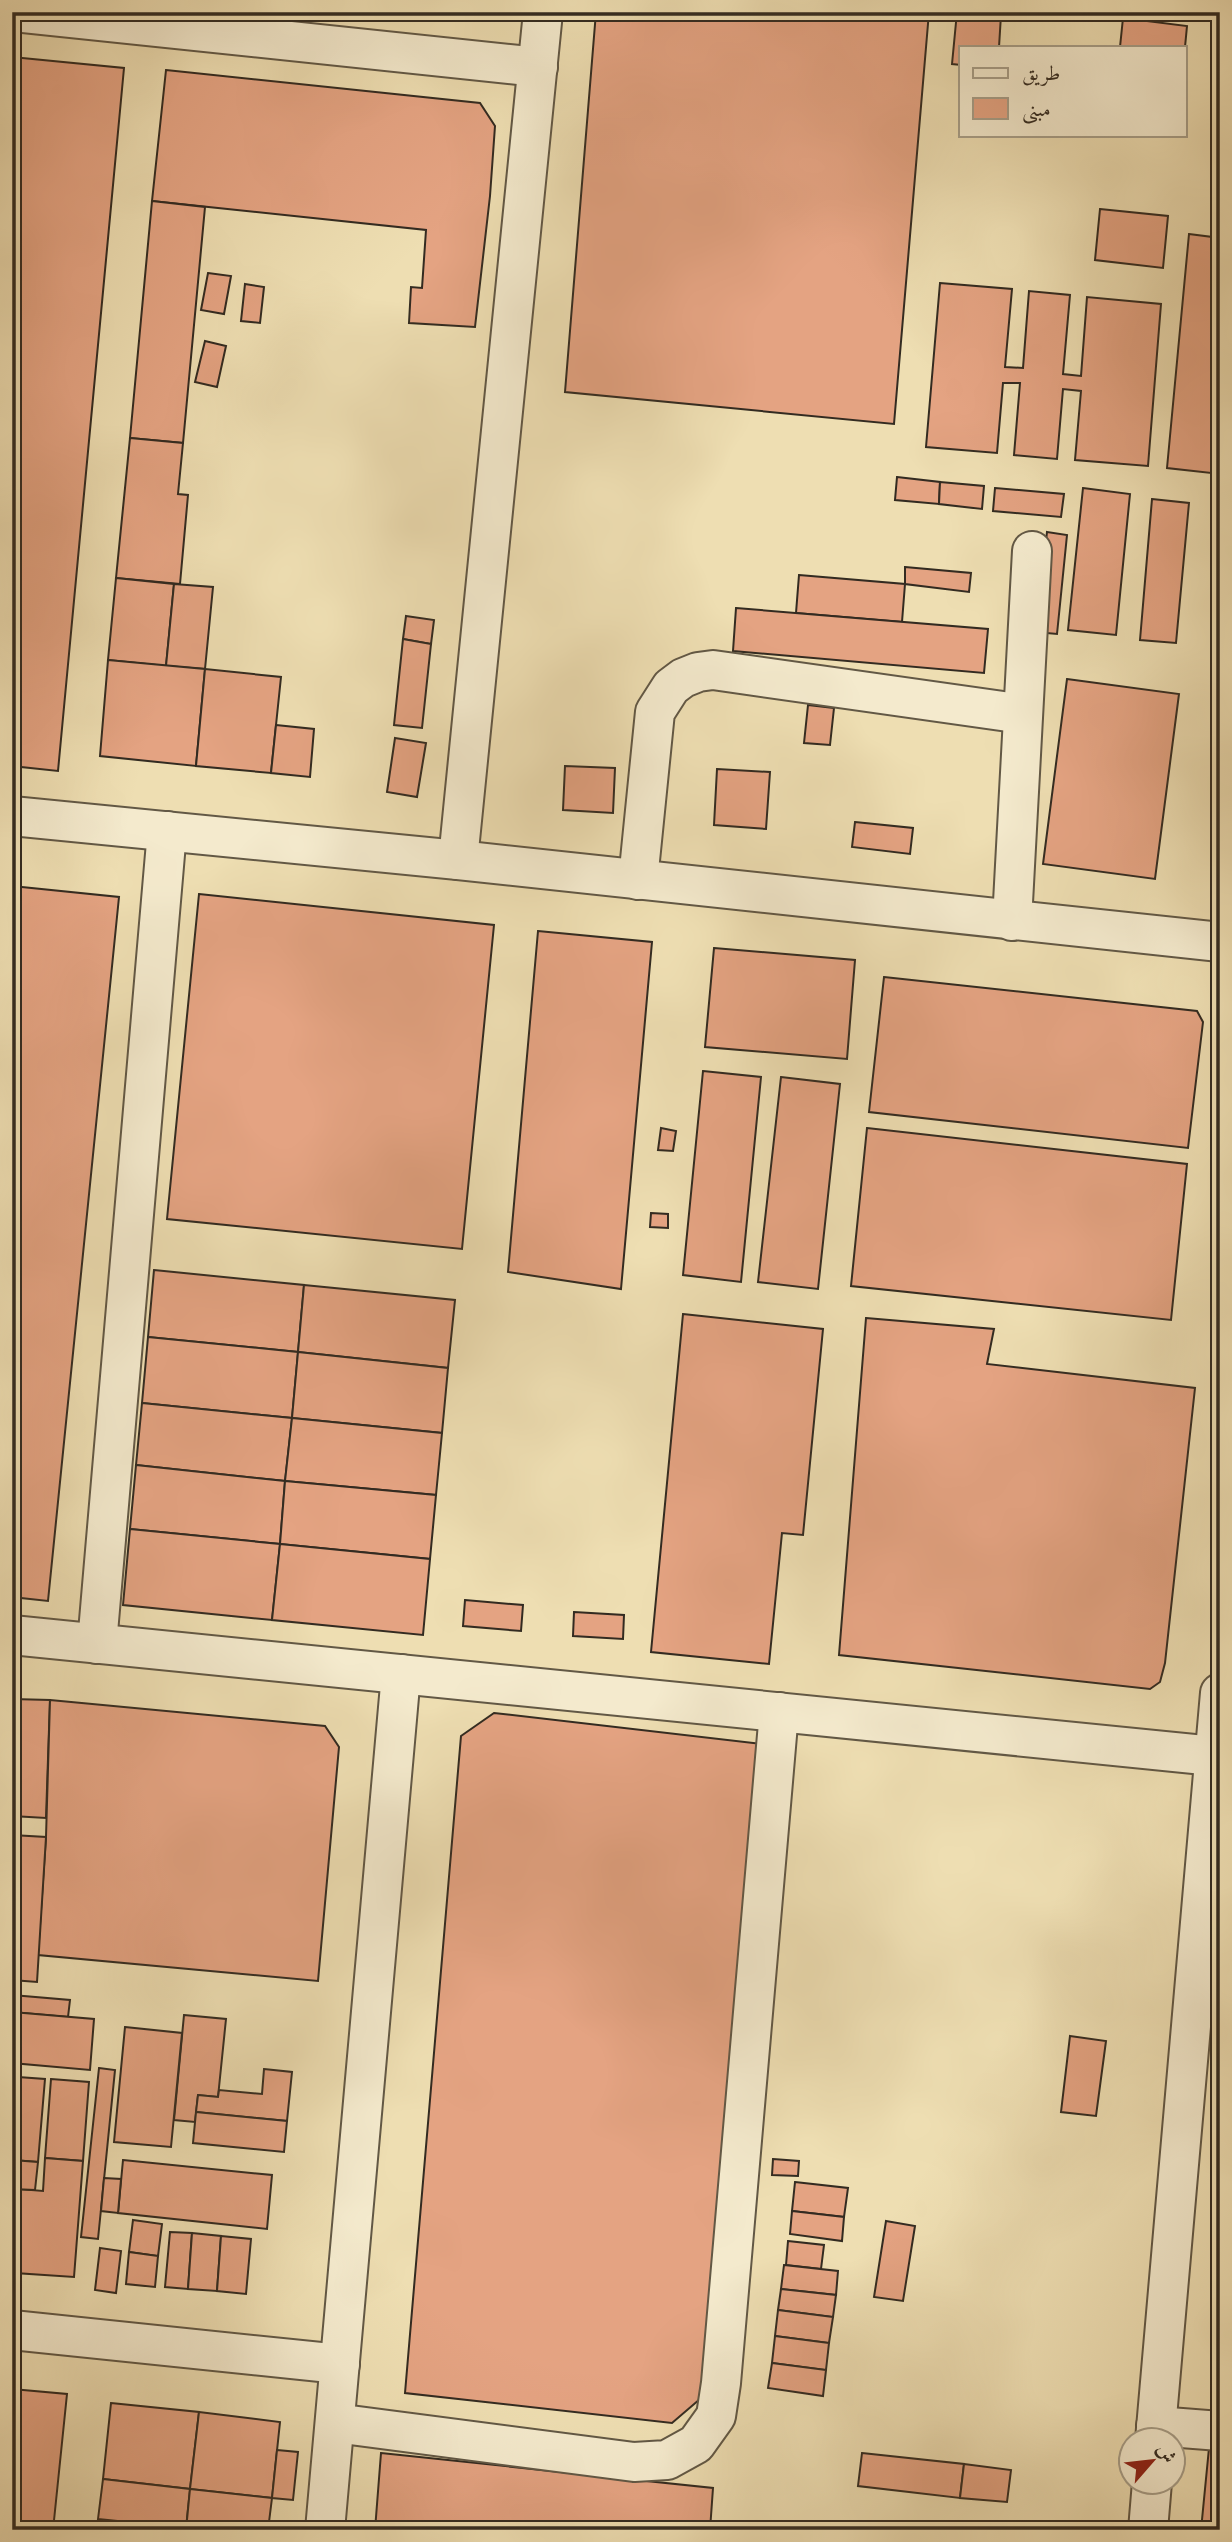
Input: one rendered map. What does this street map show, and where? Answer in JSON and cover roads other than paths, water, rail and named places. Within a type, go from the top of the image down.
[{"type":"street","points":[[14,12],[538,67]]},
{"type":"street","points":[[458,860],[543,12]]},
{"type":"street","points":[[1012,922],[1032,551]]},
{"type":"street","points":[[638,880],[655,712],[666,692],[683,678],[713,670],[1023,714]]},
{"type":"street","points":[[12,816],[458,860],[1012,922],[1220,942]]},
{"type":"street","points":[[97,1644],[167,831]]},
{"type":"street","points":[[12,1635],[1214,1756]]},
{"type":"street","points":[[325,2530],[401,1674]]},
{"type":"street","points":[[1157,2426],[1220,1693]]},
{"type":"street","points":[[335,2423],[634,2462],[667,2460],[696,2444],[716,2416],[779,1712]]},
{"type":"street","points":[[12,2330],[340,2364]]},
{"type":"street","points":[[1186,2432],[1220,2431]]},
{"type":"street","points":[[1147,2530],[1151,2496]]}]
